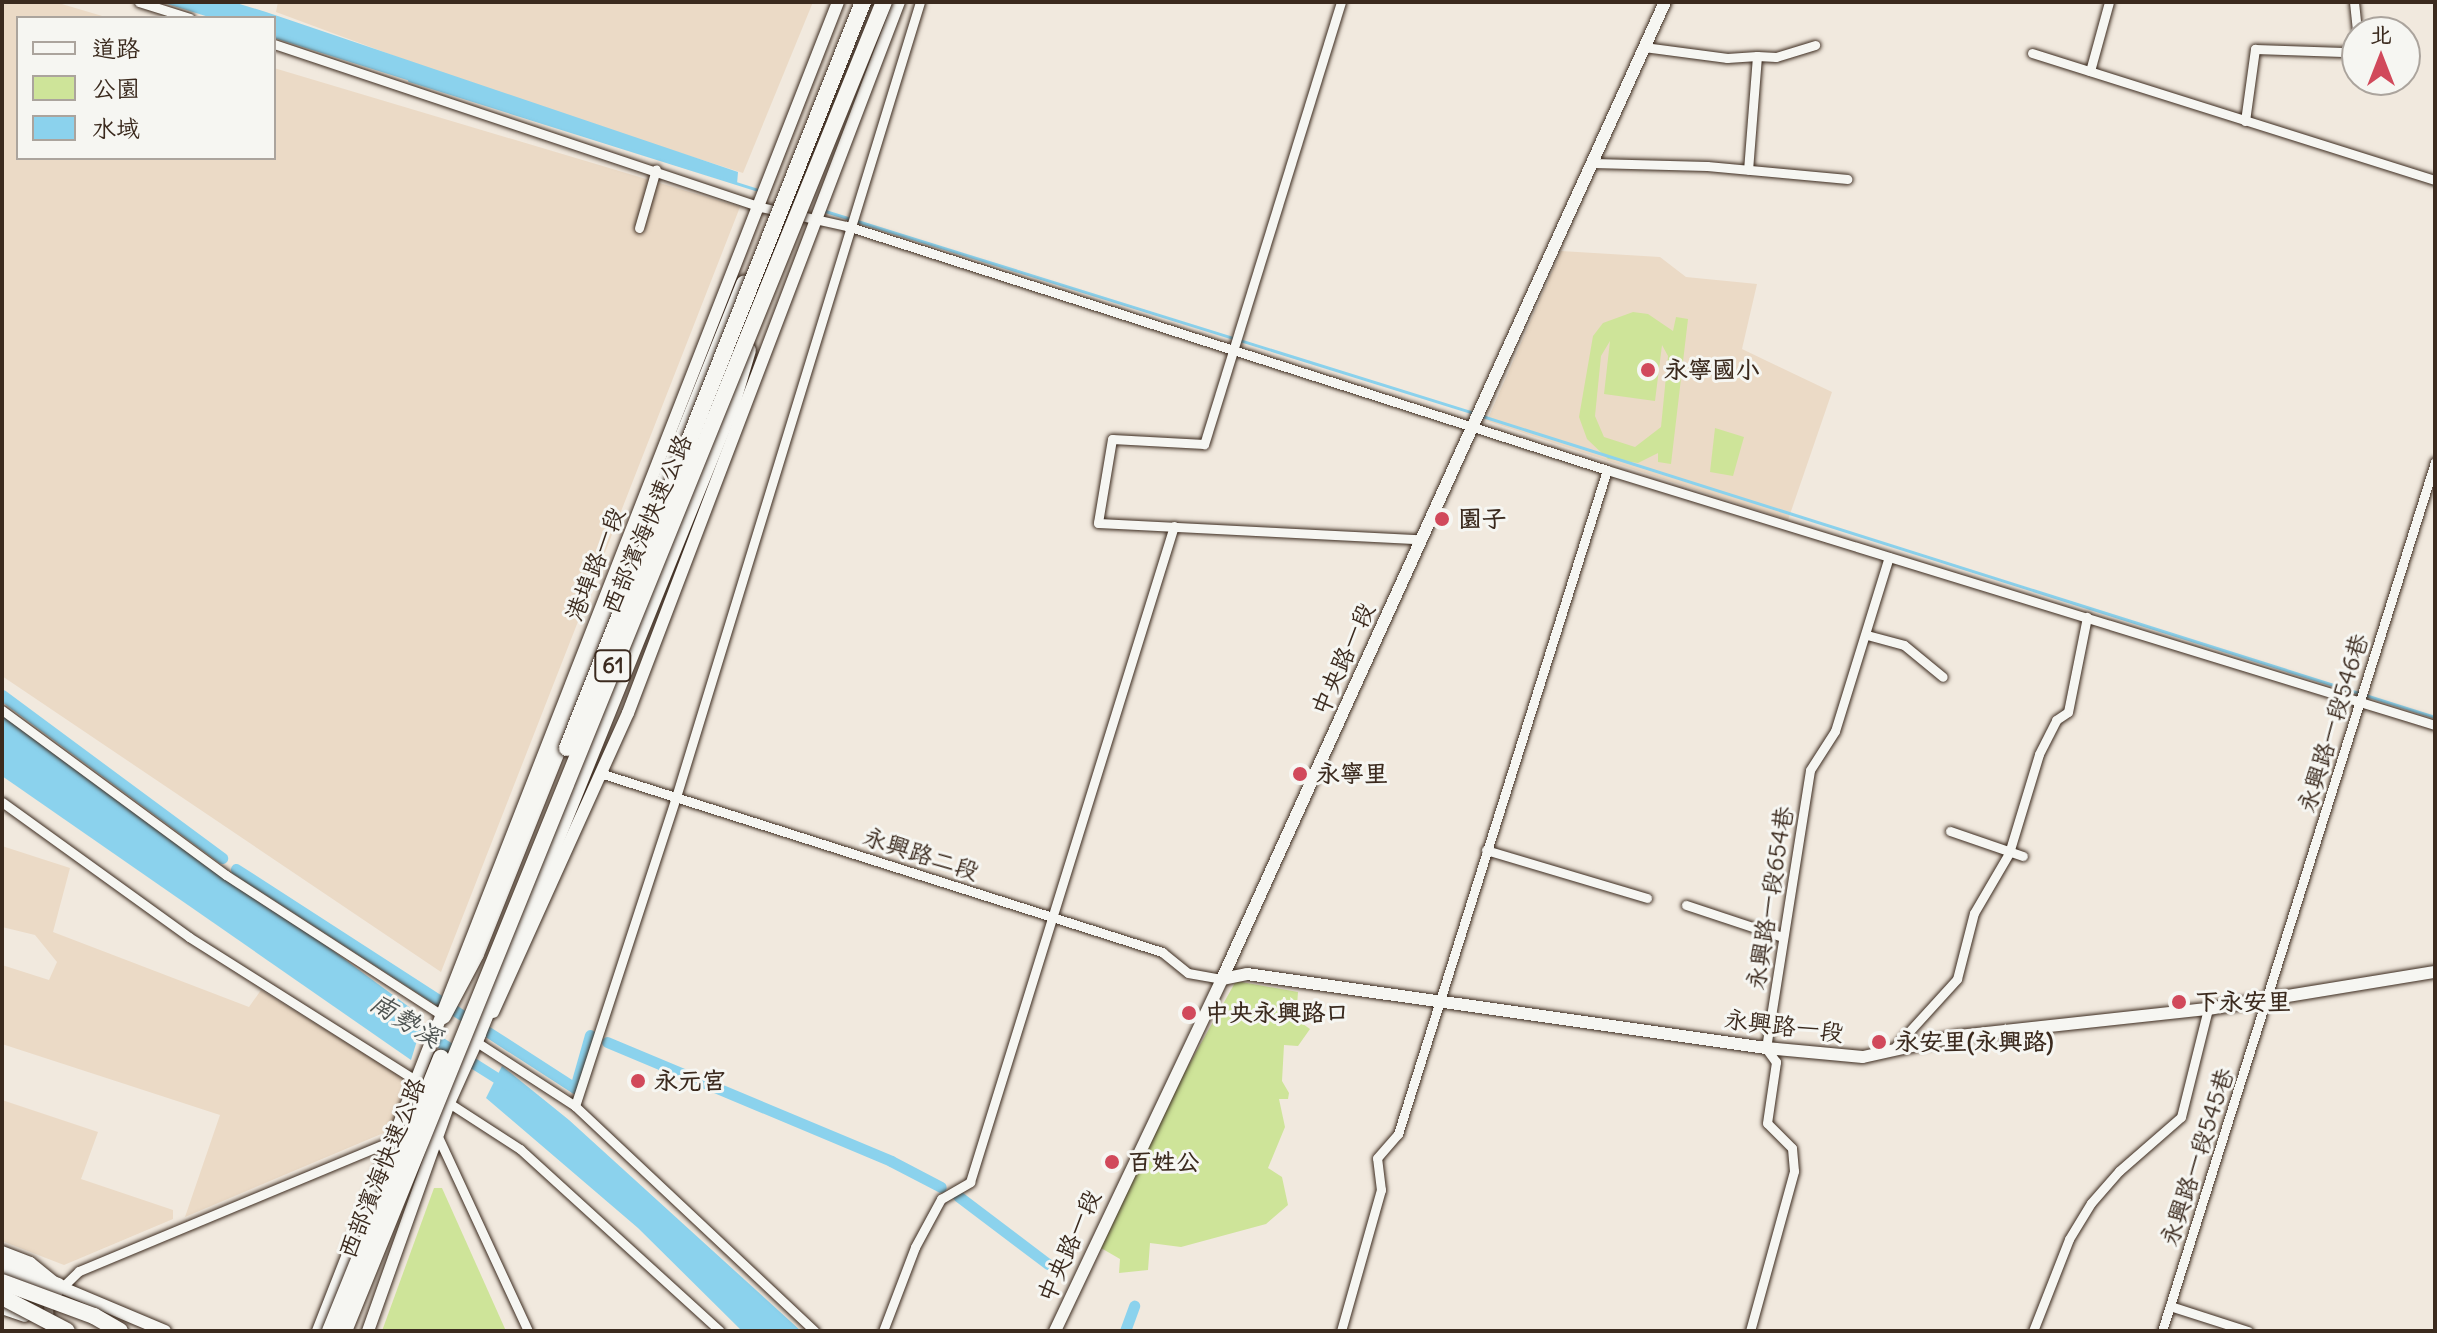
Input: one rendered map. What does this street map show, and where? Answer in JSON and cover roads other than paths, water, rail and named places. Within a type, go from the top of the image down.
[{"type":"highway","name":"西部濱海快速公路","points":[[330,1331],[863,2]]},
{"type":"highway","name":"西部濱海快速公路","points":[[344,1331],[535,849],[749,344],[882,2]]},
{"type":"highway","points":[[443,1016],[476,954],[732,310],[773,231]]},
{"type":"highway","points":[[475,1041],[726,419],[749,344]]},
{"type":"highway","points":[[2,1265],[58,1286]]},
{"type":"highway","points":[[2,1281],[94,1316],[120,1331]]},
{"type":"highway","points":[[2,1297],[67,1331]]},
{"type":"street","points":[[139,2],[184,16]]},
{"type":"street","name":"港埠路一段","points":[[318,1331],[415,1080],[443,1016],[451,980],[761,207],[838,2]]},
{"type":"street","points":[[867,23],[870,2]]},
{"type":"street","points":[[867,23],[882,2]]},
{"type":"street","name":"港埠路一段","points":[[475,1041],[507,988],[603,774],[813,219],[899,2]]},
{"type":"street","points":[[575,1106],[676,797],[847,226],[920,2]]},
{"type":"street","points":[[1341,2],[1204,444],[1112,439],[1098,523],[1419,539]]},
{"type":"street","name":"中央路一段","points":[[1055,1331],[1222,979],[1665,2]]},
{"type":"street","points":[[2090,71],[2109,2]]},
{"type":"street","name":"港埠路一段","points":[[391,1141],[414,1124],[448,1075],[867,23]]},
{"type":"street","points":[[276,45],[656,169],[761,207],[847,226],[1607,470],[2435,725]]},
{"type":"street","points":[[1644,47],[1727,58],[1776,57],[1815,45]]},
{"type":"street","points":[[2245,121],[2255,49],[2341,52]]},
{"type":"street","points":[[2032,53],[2435,180]]},
{"type":"street","points":[[1748,170],[1757,56]]},
{"type":"street","points":[[1593,163],[1748,170],[1847,179]]},
{"type":"street","points":[[639,228],[656,169]]},
{"type":"street","name":"永興路一段546巷","points":[[2269,996],[2435,462]]},
{"type":"street","points":[[1341,1331],[1381,1190],[1377,1158],[1398,1134],[1607,470]]},
{"type":"street","points":[[883,1331],[915,1247],[941,1199],[970,1182],[1174,526]]},
{"type":"street","name":"永興路一段654巷","points":[[1750,1331],[1794,1171],[1792,1148],[1767,1123],[1776,1062],[1766,1048],[1810,770],[1835,731],[1889,557]]},
{"type":"street","points":[[1896,1046],[1957,979],[1974,913],[2009,853],[2039,754],[2056,720],[2068,712],[2087,617]]},
{"type":"street","points":[[1867,635],[1904,645],[1943,677]]},
{"type":"street","points":[[2,710],[226,875],[443,1016]]},
{"type":"street","name":"永興路二段","points":[[603,774],[1162,952],[1188,973],[1222,979]]},
{"type":"street","points":[[2,802],[189,937],[415,1080]]},
{"type":"street","points":[[1950,831],[2023,856]]},
{"type":"street","points":[[1486,850],[1647,898]]},
{"type":"street","points":[[1686,905],[1783,937]]},
{"type":"street","name":"港埠路一段","points":[[368,1331],[439,1139],[449,1103],[475,1041],[504,939]]},
{"type":"street","name":"永興路一段","points":[[1222,979],[1247,974],[1766,1048],[1863,1057],[1896,1046],[2208,1009],[2269,996],[2435,972]]},
{"type":"street","name":"永興路一段545巷","points":[[2162,1331],[2269,996]]},
{"type":"street","points":[[2033,1331],[2069,1239],[2091,1203],[2119,1171],[2181,1117],[2208,1009]]},
{"type":"street","points":[[475,1041],[575,1106],[815,1331]]},
{"type":"street","points":[[449,1103],[520,1149],[720,1331]]},
{"type":"street","points":[[439,1139],[528,1331]]},
{"type":"street","points":[[48,1327],[48,1301],[58,1286],[79,1271],[391,1141]]},
{"type":"street","points":[[2,1252],[30,1263],[58,1286],[165,1331]]},
{"type":"street","points":[[2,1281],[58,1286]]},
{"type":"street","points":[[2170,1306],[2248,1331]]},
{"type":"street","points":[[2,1308],[48,1327],[67,1331]]},
{"type":"water","points":[[161,2],[233,2],[266,12],[738,172],[737,184],[276,39],[276,16],[206,16]]},
{"type":"water","points":[[2,706],[424,1018],[411,1060],[2,776]]},
{"type":"water","points":[[502,1066],[569,1120],[801,1331],[742,1331],[638,1228],[486,1098]]},
{"type":"waterway","points":[[409,80],[760,191]]},
{"type":"waterway","points":[[825,211],[1474,413]]},
{"type":"waterway","points":[[1482,416],[2435,717]]},
{"type":"waterway","points":[[2,695],[222,858]]},
{"type":"waterway","points":[[236,869],[440,1001]]},
{"type":"waterway","points":[[451,1008],[465,1017]]},
{"type":"waterway","name":"南勢溪","points":[[408,1022],[508,1085]]},
{"type":"waterway","points":[[488,1032],[575,1088],[590,1035]]},
{"type":"waterway","points":[[607,1042],[891,1161],[941,1187]]},
{"type":"waterway","points":[[958,1196],[1048,1264]]},
{"type":"waterway","points":[[1125,1331],[1134,1306]]},
{"type":"place","name":"永寧國小","points":[[1648,370]]},
{"type":"place","name":"園子","points":[[1442,519]]},
{"type":"place","name":"永寧里","points":[[1300,774]]},
{"type":"place","name":"下永安里","points":[[2179,1002]]},
{"type":"place","name":"中央永興路口","points":[[1189,1013]]},
{"type":"place","name":"永安里(永興路)","points":[[1879,1042]]},
{"type":"place","name":"永元宮","points":[[638,1081]]},
{"type":"place","name":"百姓公","points":[[1112,1162]]}]
